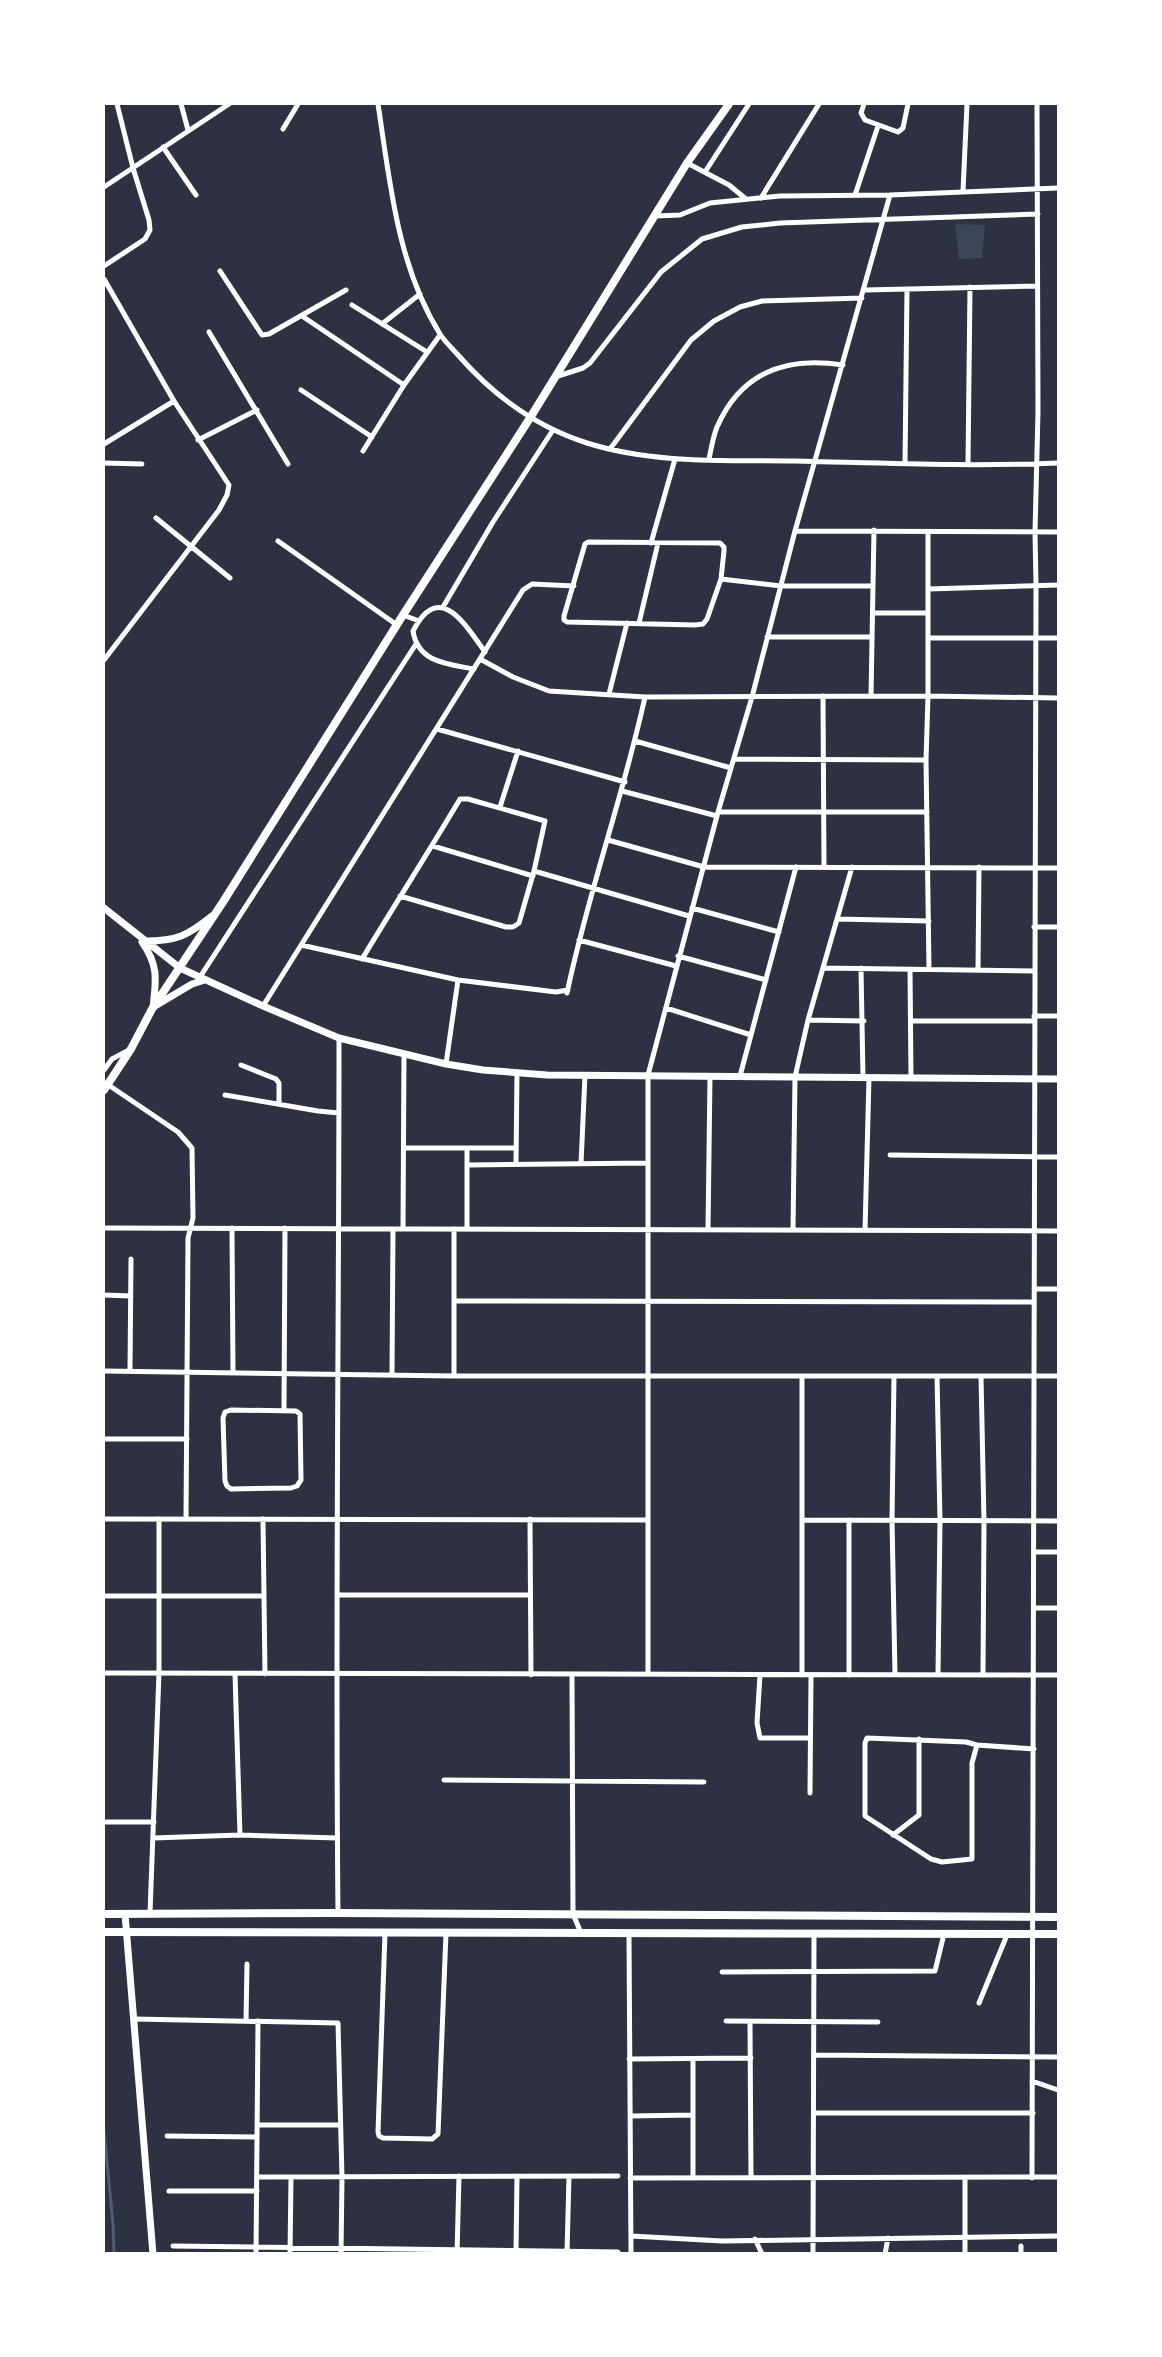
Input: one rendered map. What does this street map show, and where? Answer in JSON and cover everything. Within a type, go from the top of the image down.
[{"type":"main road","points":[[105,1087],[131,1048],[153,1008],[216,913],[530,418],[687,163],[729,104]]},
{"type":"main road","points":[[104,1914],[1059,1917]]},
{"type":"main road","points":[[104,1932],[1059,1934]]},
{"type":"street","points":[[104,266],[145,239],[150,230],[117,104]]},
{"type":"street","points":[[181,104],[188,130]]},
{"type":"street","points":[[104,187],[229,104]]},
{"type":"street","points":[[283,129],[298,104]]},
{"type":"street","points":[[378,104],[401,242],[420,294],[440,335],[466,365],[498,395],[530,418],[587,443],[675,459],[968,464],[1059,463]]},
{"type":"street","points":[[705,172],[749,104]]},
{"type":"street","points":[[761,198],[819,104]]},
{"type":"street","points":[[864,104],[861,117],[878,126],[898,132],[903,128],[908,104]]},
{"type":"street","points":[[963,192],[967,104]]},
{"type":"street","points":[[1032,2178],[1037,104]]},
{"type":"street","points":[[855,195],[878,126]]},
{"type":"street","points":[[163,147],[196,195]]},
{"type":"street","points":[[687,163],[729,184],[746,199]]},
{"type":"street","points":[[655,216],[680,215],[710,203],[746,199],[1059,188]]},
{"type":"street","points":[[648,1674],[648,1076],[717,814],[752,696],[795,531],[890,195]]},
{"type":"street","points":[[555,377],[591,363],[661,272],[702,239],[742,227],[771,224],[1038,214]]},
{"type":"street","points":[[220,271],[260,334],[268,334],[346,290]]},
{"type":"street","points":[[104,279],[174,401],[229,485],[227,495],[219,510],[104,660]]},
{"type":"street","points":[[865,290],[1036,286]]},
{"type":"street","points":[[968,464],[970,287]]},
{"type":"street","points":[[905,463],[907,289]]},
{"type":"street","points":[[382,324],[420,294]]},
{"type":"street","points":[[610,449],[691,340],[714,321],[740,307],[762,301],[862,298]]},
{"type":"street","points":[[352,305],[427,352]]},
{"type":"street","points":[[302,316],[404,385]]},
{"type":"street","points":[[209,332],[288,464]]},
{"type":"street","points":[[363,451],[404,385],[440,335]]},
{"type":"street","points":[[709,459],[716,428],[742,388],[754,378],[774,368],[795,364],[843,365]]},
{"type":"street","points":[[301,390],[372,437]]},
{"type":"street","points":[[104,444],[174,401]]},
{"type":"street","points":[[198,440],[257,410]]},
{"type":"street","points":[[442,607],[493,522],[553,430]]},
{"type":"street","points":[[651,543],[675,459]]},
{"type":"street","points":[[104,463],[142,464]]},
{"type":"street","points":[[156,518],[230,578]]},
{"type":"street","points":[[795,531],[1059,532]]},
{"type":"street","points":[[871,696],[874,531]]},
{"type":"street","points":[[928,532],[926,760],[930,969]]},
{"type":"street","points":[[278,541],[397,625]]},
{"type":"street","points":[[588,542],[658,543],[720,543],[724,547],[720,579],[708,620],[703,624],[567,622],[564,620],[585,544],[588,542]]},
{"type":"street","points":[[639,623],[658,543]]},
{"type":"street","points":[[720,579],[781,586],[873,586]]},
{"type":"street","points":[[263,1006],[527,586],[532,584],[574,586]]},
{"type":"street","points":[[928,589],[1059,585]]},
{"type":"street","points":[[474,669],[428,658],[416,644],[413,631],[418,621],[428,610],[442,607],[459,616],[485,652]]},
{"type":"street","points":[[874,613],[928,613]]},
{"type":"street","points":[[403,615],[418,621]]},
{"type":"street","points":[[609,694],[627,622]]},
{"type":"street","points":[[767,637],[873,637]]},
{"type":"street","points":[[928,638],[1059,638]]},
{"type":"street","points":[[153,1008],[203,978],[416,644]]},
{"type":"street","points":[[480,659],[513,677],[549,691],[645,697],[1059,698]]},
{"type":"street","points":[[823,696],[824,867]]},
{"type":"street","points":[[301,945],[458,980],[556,992],[567,991],[593,888],[625,782],[645,697]]},
{"type":"street","points":[[437,729],[625,782]]},
{"type":"street","points":[[635,741],[731,768]]},
{"type":"street","points":[[500,807],[518,751]]},
{"type":"street","points":[[734,759],[926,760]]},
{"type":"street","points":[[622,791],[717,814],[927,812]]},
{"type":"street","points":[[362,959],[400,896],[433,846],[460,799],[500,807],[545,821],[534,873],[519,923],[513,927],[506,927],[400,896]]},
{"type":"street","points":[[608,840],[704,867],[1059,868]]},
{"type":"street","points":[[433,846],[689,916]]},
{"type":"street","points":[[740,1076],[796,867]]},
{"type":"street","points":[[793,1230],[795,1077],[808,1020],[852,867]]},
{"type":"street","points":[[978,970],[979,867]]},
{"type":"street","points":[[104,908],[180,968],[263,1006],[339,1038],[446,1064],[517,1072],[585,1075],[1059,1079]]},
{"type":"street","points":[[692,908],[779,932]]},
{"type":"street","points":[[145,940],[174,940],[184,936],[216,913]]},
{"type":"street","points":[[837,919],[929,921]]},
{"type":"street","points":[[1034,927],[1059,927]]},
{"type":"street","points":[[137,934],[154,962],[156,972],[153,1008]]},
{"type":"street","points":[[579,940],[676,966]]},
{"type":"street","points":[[678,956],[766,980]]},
{"type":"street","points":[[823,968],[1035,971]]},
{"type":"street","points":[[861,968],[866,1078],[865,1230]]},
{"type":"street","points":[[910,969],[911,1078]]},
{"type":"street","points":[[446,1064],[458,980]]},
{"type":"street","points":[[666,1008],[751,1035]]},
{"type":"street","points":[[911,1021],[1034,1019],[1059,1016]]},
{"type":"street","points":[[808,1020],[864,1021]]},
{"type":"street","points":[[338,1913],[335,1674],[338,1595],[336,1373],[339,1038]]},
{"type":"street","points":[[104,1070],[112,1059],[131,1048]]},
{"type":"street","points":[[403,1229],[404,1053]]},
{"type":"street","points":[[241,1065],[276,1079],[280,1088],[279,1104]]},
{"type":"street","points":[[516,1164],[517,1072]]},
{"type":"street","points":[[581,1164],[585,1075]]},
{"type":"street","points":[[708,1230],[710,1076]]},
{"type":"street","points":[[105,1087],[178,1132],[192,1148],[193,1218],[188,1238],[186,1519]]},
{"type":"street","points":[[225,1095],[339,1113]]},
{"type":"street","points":[[404,1148],[516,1148]]},
{"type":"street","points":[[467,1148],[467,1229]]},
{"type":"street","points":[[890,1155],[1059,1157]]},
{"type":"street","points":[[467,1165],[648,1163]]},
{"type":"street","points":[[104,1228],[1059,1231]]},
{"type":"street","points":[[232,1228],[233,1372]]},
{"type":"street","points":[[284,1411],[285,1228]]},
{"type":"street","points":[[392,1375],[393,1229]]},
{"type":"street","points":[[454,1229],[454,1376]]},
{"type":"street","points":[[130,1370],[131,1259]]},
{"type":"street","points":[[1034,1289],[1059,1288]]},
{"type":"street","points":[[104,1295],[131,1296]]},
{"type":"street","points":[[455,1301],[1034,1302]]},
{"type":"street","points":[[104,1371],[454,1376],[1059,1376]]},
{"type":"street","points":[[802,1376],[802,1675]]},
{"type":"street","points":[[894,1376],[892,1520],[895,1675]]},
{"type":"street","points":[[937,1376],[940,1521],[938,1675]]},
{"type":"street","points":[[981,1376],[984,1521],[983,1675]]},
{"type":"street","points":[[231,1410],[284,1411],[296,1411],[301,1418],[301,1480],[297,1486],[291,1488],[231,1488],[227,1486],[223,1418],[225,1412],[231,1410]]},
{"type":"street","points":[[104,1439],[187,1439]]},
{"type":"street","points":[[104,1518],[648,1520]]},
{"type":"street","points":[[150,1913],[161,1596],[159,1519]]},
{"type":"street","points":[[263,1519],[265,1674]]},
{"type":"street","points":[[530,1519],[531,1675]]},
{"type":"street","points":[[802,1520],[1059,1521]]},
{"type":"street","points":[[849,1520],[849,1675]]},
{"type":"street","points":[[1035,1552],[1059,1552]]},
{"type":"street","points":[[338,1595],[530,1595]]},
{"type":"street","points":[[104,1596],[264,1596]]},
{"type":"street","points":[[1034,1608],[1059,1608]]},
{"type":"street","points":[[104,1673],[1059,1675]]},
{"type":"street","points":[[235,1674],[240,1835]]},
{"type":"street","points":[[572,1674],[573,1914],[581,1933]]},
{"type":"street","points":[[760,1675],[757,1723],[760,1738],[810,1738]]},
{"type":"street","points":[[810,1793],[811,1675]]},
{"type":"street","points":[[976,1745],[972,1763],[972,1859],[937,1862],[865,1816],[865,1743],[867,1738],[966,1742],[976,1745],[1034,1749]]},
{"type":"street","points":[[893,1835],[919,1815],[920,1739]]},
{"type":"street","points":[[444,1780],[704,1782]]},
{"type":"street","points":[[104,1822],[154,1822]]},
{"type":"street","points":[[153,1838],[240,1835],[337,1838]]},
{"type":"street","points":[[125,1914],[153,2253]]},
{"type":"street","points":[[385,1933],[378,2132],[383,2138],[432,2139],[438,2134],[446,1933]]},
{"type":"street","points":[[629,1934],[631,2253]]},
{"type":"street","points":[[813,2253],[816,1971],[814,1934]]},
{"type":"street","points":[[722,1972],[935,1971],[944,1934]]},
{"type":"street","points":[[979,2002],[1007,1935]]},
{"type":"street","points":[[246,2021],[247,1964]]},
{"type":"street","points":[[134,2019],[338,2023],[342,2177],[341,2251]]},
{"type":"street","points":[[256,2250],[258,2021]]},
{"type":"street","points":[[726,2021],[750,2023],[878,2022]]},
{"type":"street","points":[[750,2023],[751,2178]]},
{"type":"street","points":[[815,2055],[1059,2057]]},
{"type":"street","points":[[628,2059],[751,2058]]},
{"type":"street","points":[[693,2059],[693,2178]]},
{"type":"street","points":[[1032,2081],[1059,2090]]},
{"type":"street","points":[[814,2113],[1032,2113]]},
{"type":"street","points":[[630,2116],[693,2115]]},
{"type":"street","points":[[257,2124],[340,2125]]},
{"type":"street","points":[[167,2136],[257,2137]]},
{"type":"street","points":[[457,2252],[459,2176]]},
{"type":"street","points":[[516,2252],[517,2176]]},
{"type":"street","points":[[567,2252],[569,2176]]},
{"type":"street","points":[[257,2177],[618,2176]]},
{"type":"street","points":[[290,2250],[291,2177]]},
{"type":"street","points":[[630,2178],[1059,2177]]},
{"type":"street","points":[[965,2178],[965,2253]]},
{"type":"street","points":[[169,2191],[257,2191]]},
{"type":"street","points":[[631,2236],[722,2241],[1059,2236]]},
{"type":"street","points":[[885,2253],[888,2238]]},
{"type":"street","points":[[755,2239],[762,2253]]},
{"type":"street","points":[[173,2246],[256,2250],[618,2252]]},
{"type":"street","points":[[1021,2246],[1021,2253]]},
{"type":"shaded area","points":[[955,224],[985,225],[982,258],[959,259]]},
{"type":"waterway","points":[[104,2131],[114,2254]]}]
